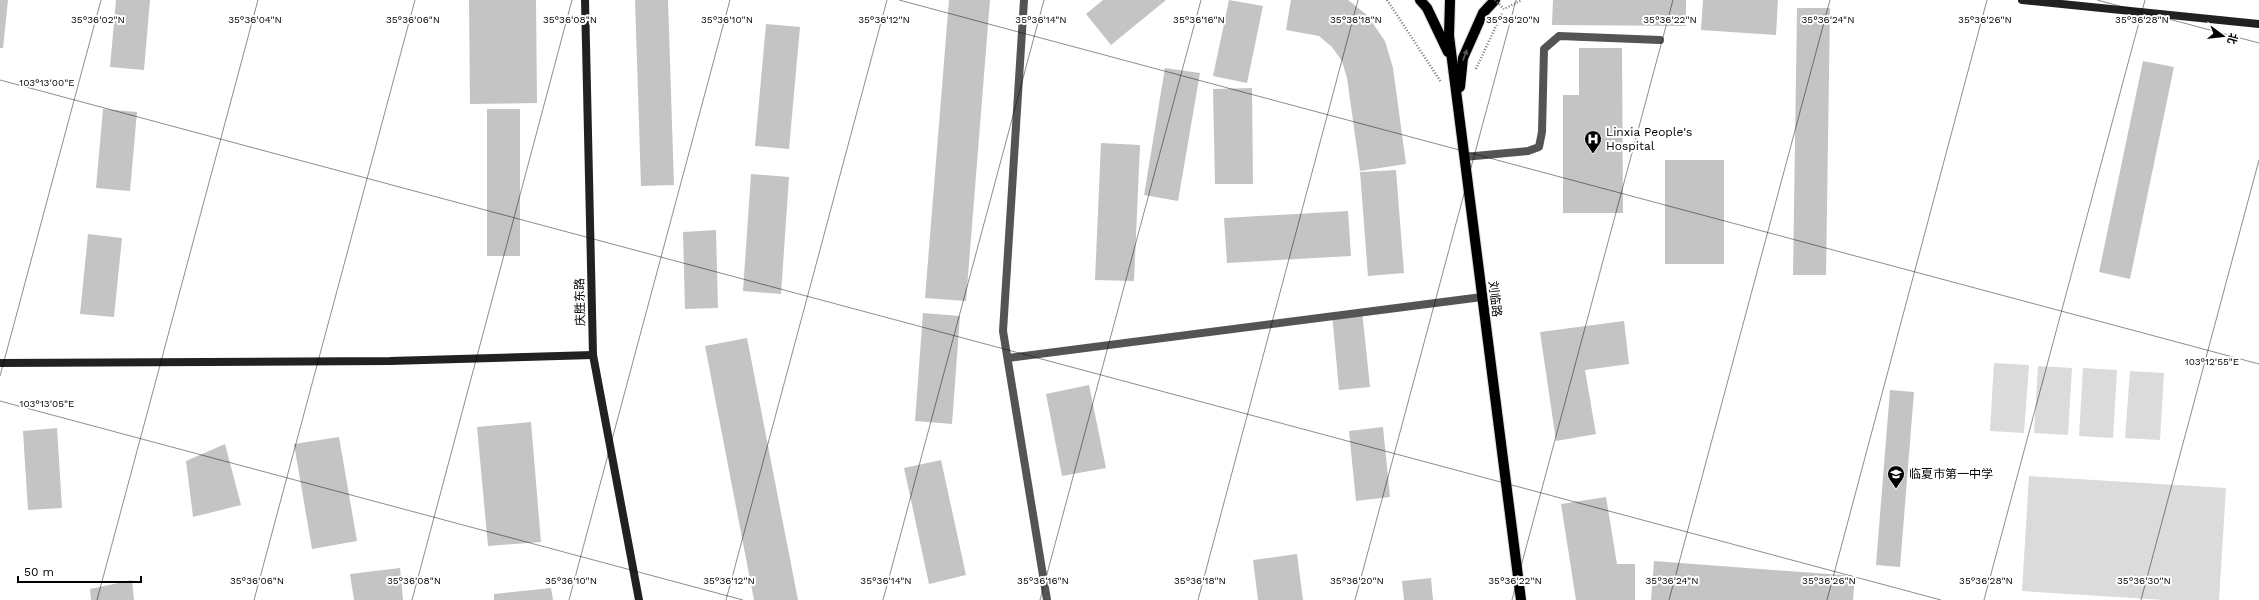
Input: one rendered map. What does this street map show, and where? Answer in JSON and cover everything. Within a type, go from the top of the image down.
[{"type":"main road","name":"庆胜东路","points":[[585,0],[593,355],[639,600]]},
{"type":"main road","points":[[1420,0],[1427,8],[1450,55],[1458,107]]},
{"type":"main road","name":"刘临路","points":[[1450,0],[1449,36],[1521,600]]},
{"type":"main road","points":[[1458,107],[1463,58],[1482,13],[1495,0]]},
{"type":"main road","points":[[2022,0],[2259,24]]},
{"type":"main road","points":[[0,364],[390,361],[593,355]]},
{"type":"street","points":[[1024,0],[1003,331],[1047,600]]},
{"type":"street","points":[[1464,157],[1528,151],[1539,147],[1542,132],[1544,49],[1559,36],[1660,40]]},
{"type":"street","points":[[1008,358],[1482,297]]},
{"type":"path","points":[[1387,0],[1446,88]]},
{"type":"path","points":[[1495,0],[1504,9]]},
{"type":"path","points":[[1475,72],[1504,9],[1522,0]]},
{"type":"shaded area","points":[[1994,363],[2029,365],[2024,433],[1990,431]]},
{"type":"shaded area","points":[[2038,366],[2072,368],[2068,435],[2034,433]]},
{"type":"shaded area","points":[[2083,368],[2117,370],[2113,438],[2079,436]]},
{"type":"shaded area","points":[[2130,371],[2164,373],[2160,440],[2125,438]]},
{"type":"shaded area","points":[[2029,476],[2226,488],[2219,600],[2165,600],[2022,591]]},
{"type":"building","points":[[0,0],[8,0],[3,48],[0,48]]},
{"type":"building","points":[[116,0],[150,0],[144,70],[110,67]]},
{"type":"building","points":[[469,0],[536,0],[537,103],[470,104]]},
{"type":"building","points":[[635,0],[668,0],[674,185],[641,186]]},
{"type":"building","points":[[949,0],[990,0],[966,301],[925,298]]},
{"type":"building","points":[[1103,0],[1166,0],[1111,45],[1086,14]]},
{"type":"building","points":[[1229,0],[1263,6],[1247,83],[1213,76]]},
{"type":"building","points":[[1291,0],[1348,0],[1367,15],[1385,41],[1393,68],[1406,164],[1360,171],[1347,78],[1342,61],[1332,47],[1319,36],[1286,30]]},
{"type":"building","points":[[1553,0],[1686,0],[1686,26],[1552,25]]},
{"type":"building","points":[[1703,0],[1778,0],[1776,35],[1701,30]]},
{"type":"building","points":[[1797,8],[1830,8],[1826,275],[1793,275]]},
{"type":"building","points":[[766,24],[800,27],[789,149],[755,146]]},
{"type":"building","name":"Linxia People's Hospital","points":[[1579,48],[1622,48],[1623,213],[1563,213],[1563,95],[1579,95]]},
{"type":"building","points":[[2143,61],[2174,67],[2130,279],[2099,272]]},
{"type":"building","points":[[1165,68],[1200,73],[1178,201],[1144,195]]},
{"type":"building","points":[[1252,88],[1253,184],[1215,184],[1213,89]]},
{"type":"building","points":[[103,109],[137,112],[130,191],[96,188]]},
{"type":"building","points":[[487,109],[520,109],[520,256],[487,256]]},
{"type":"building","points":[[1101,143],[1140,145],[1134,281],[1095,280]]},
{"type":"building","points":[[1665,160],[1724,160],[1724,264],[1665,264]]},
{"type":"building","points":[[1396,170],[1404,273],[1368,276],[1360,172]]},
{"type":"building","points":[[751,174],[789,177],[781,294],[743,291]]},
{"type":"building","points":[[1348,211],[1351,256],[1227,263],[1224,218]]},
{"type":"building","points":[[716,230],[718,308],[685,309],[683,232]]},
{"type":"building","points":[[88,234],[122,238],[114,317],[80,314]]},
{"type":"building","points":[[1362,311],[1370,387],[1339,390],[1332,314]]},
{"type":"building","points":[[923,313],[960,316],[952,424],[915,421]]},
{"type":"building","points":[[1624,321],[1629,364],[1585,370],[1596,434],[1556,441],[1540,332]]},
{"type":"building","points":[[747,338],[798,600],[754,600],[705,346]]},
{"type":"building","points":[[1089,385],[1106,468],[1062,476],[1046,394]]},
{"type":"building","points":[[1890,390],[1914,392],[1900,567],[1876,565]]},
{"type":"building","points":[[531,422],[541,542],[488,546],[477,427]]},
{"type":"building","points":[[1383,427],[1390,497],[1356,501],[1349,431]]},
{"type":"building","points":[[57,428],[62,508],[28,510],[23,431]]},
{"type":"building","points":[[339,437],[357,541],[312,549],[294,444]]},
{"type":"building","points":[[225,444],[241,505],[193,517],[186,461]]},
{"type":"building","points":[[941,460],[966,575],[929,584],[904,468]]},
{"type":"building","points":[[1606,497],[1617,564],[1635,564],[1635,600],[1576,600],[1561,504]]},
{"type":"building","points":[[1297,554],[1303,600],[1258,600],[1253,560]]},
{"type":"building","points":[[1654,561],[1855,576],[1853,600],[1651,600]]},
{"type":"building","points":[[400,568],[403,600],[354,600],[350,574]]},
{"type":"building","points":[[1431,578],[1433,600],[1404,600],[1402,581]]},
{"type":"building","points":[[132,580],[134,600],[91,600],[90,589]]},
{"type":"building","points":[[551,588],[553,600],[494,600],[494,594]]},
{"type":"place","name":"Linxia People's Hospital","points":[[1593,154]]},
{"type":"place","name":"临夏市第一中学","points":[[1896,489]]}]
